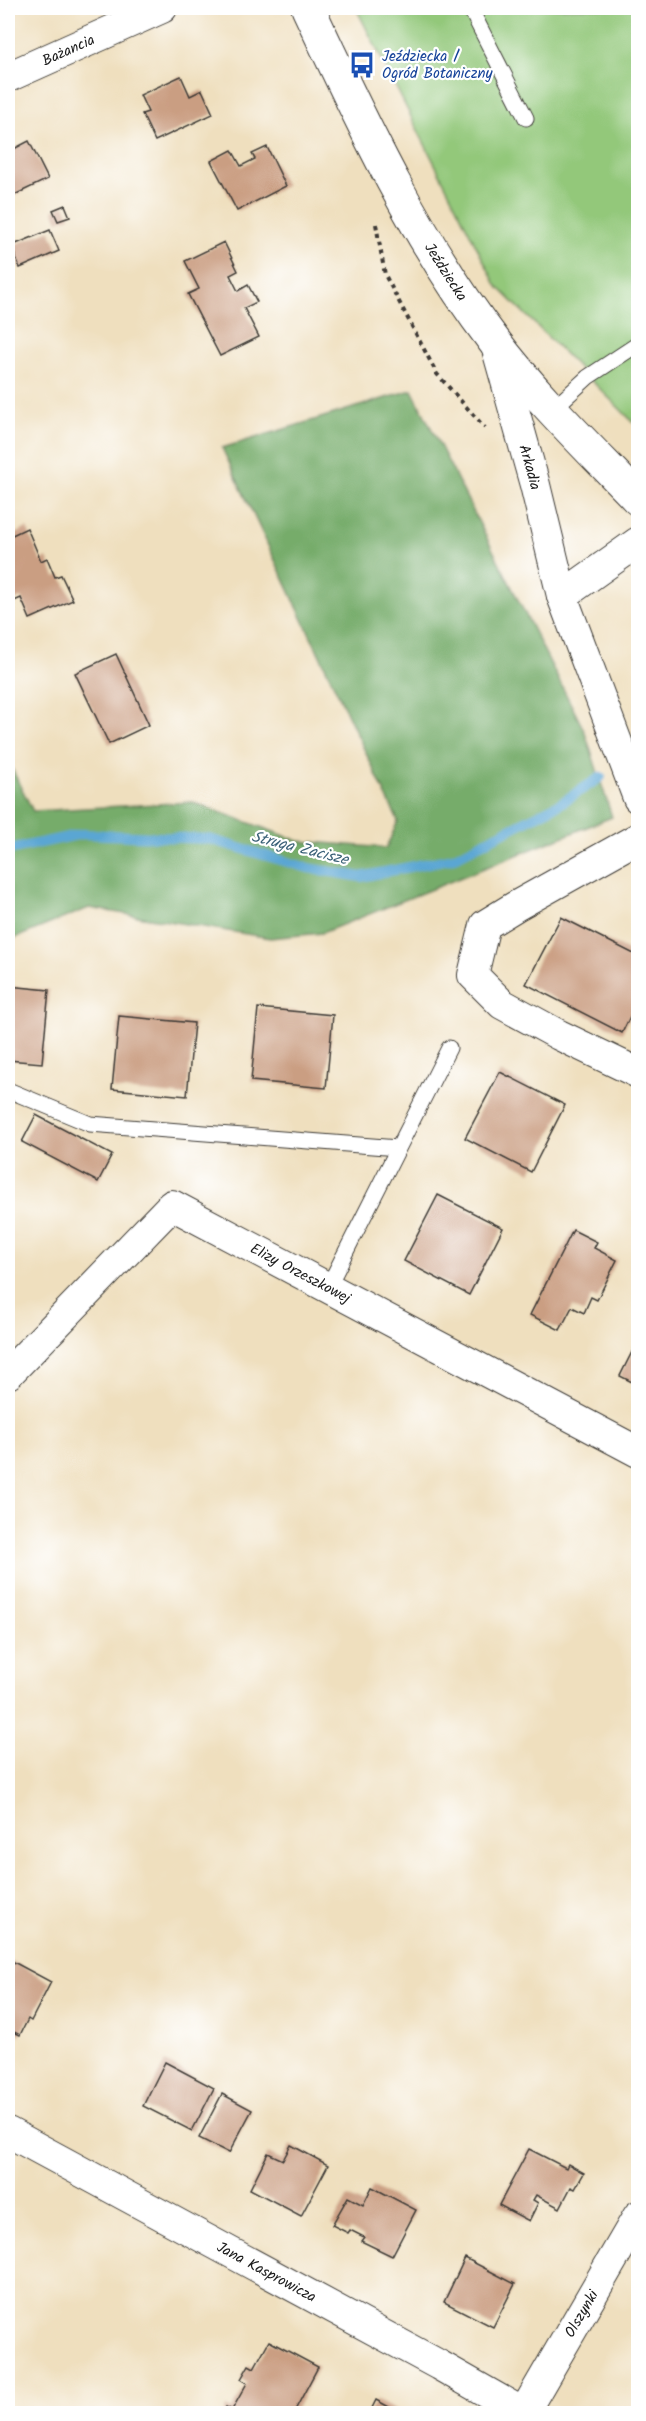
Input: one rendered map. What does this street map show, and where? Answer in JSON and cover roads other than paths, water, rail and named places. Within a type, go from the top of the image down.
[{"type":"street","name":"Bażancia","points":[[8,76],[162,8]]},
{"type":"street","name":"Jeździecka","points":[[308,8],[390,178],[452,283],[495,342],[552,410],[639,499]]},
{"type":"street","name":"Arkadia","points":[[495,342],[562,596],[639,798]]},
{"type":"street","points":[[562,596],[639,542]]},
{"type":"street","points":[[639,838],[485,925],[472,975],[502,1004],[559,1035],[639,1073]]},
{"type":"street","name":"Elizy Orzeszkowej","points":[[8,1374],[172,1205],[639,1452]]},
{"type":"street","name":"Jana Kasprowicza","points":[[8,2133],[440,2365],[524,2413]]},
{"type":"street","name":"Olszynki","points":[[524,2413],[639,2216]]},
{"type":"lane","points":[[470,8],[526,118]]},
{"type":"lane","points":[[552,410],[588,376],[639,344]]},
{"type":"lane","points":[[328,1287],[449,1048]]},
{"type":"lane","points":[[8,1090],[90,1124],[398,1148]]},
{"type":"waterway","name":"Struga Zacisze","points":[[8,850],[82,834],[209,839],[308,868],[361,877],[453,858],[561,803],[601,777]]},
{"type":"place","name":"Jeździecka / Ogród Botaniczny","points":[[362,65]]}]
